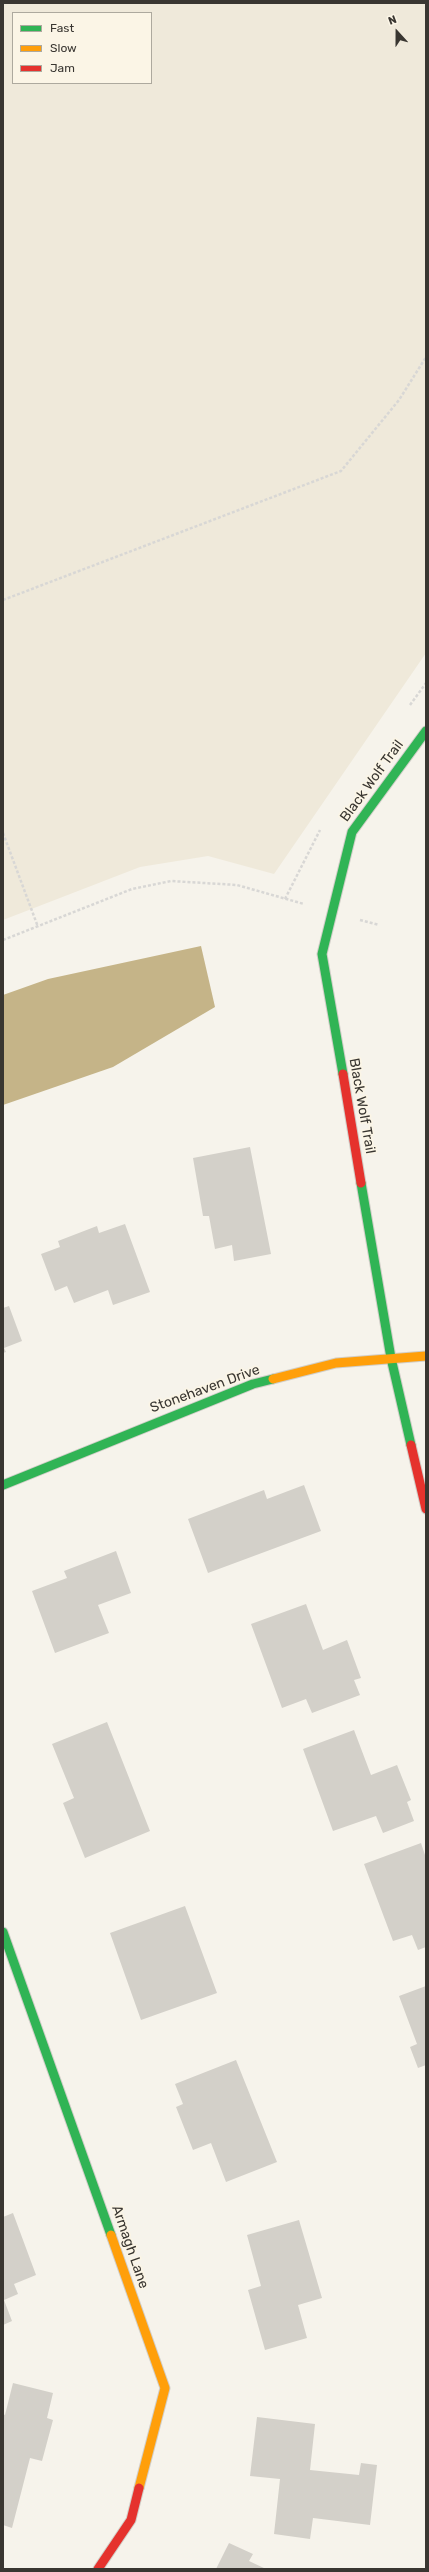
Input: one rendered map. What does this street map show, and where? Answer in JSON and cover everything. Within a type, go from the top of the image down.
[{"type":"street","name":"Black Wolf Trail","points":[[426,731],[352,832],[322,954],[391,1358],[426,1509]]},
{"type":"street","name":"Stonehaven Drive","points":[[3,1485],[253,1384],[336,1363],[426,1356]]},
{"type":"street","name":"Armagh Lane","points":[[3,1932],[165,2388],[131,2520],[98,2569]]},
{"type":"path","points":[[3,600],[341,471],[399,400],[426,357]]},
{"type":"path","points":[[3,833],[38,927]]},
{"type":"path","points":[[3,940],[132,889],[170,881],[237,885],[379,925]]},
{"type":"shaded area","points":[[3,3],[426,3],[426,653],[274,874],[208,856],[140,867],[3,920]]},
{"type":"shaded area","points":[[201,946],[215,1007],[113,1067],[3,1105],[3,995],[48,979]]},
{"type":"building","points":[[250,1147],[271,1254],[234,1261],[232,1245],[215,1249],[209,1216],[203,1216],[193,1158]]},
{"type":"building","points":[[125,1224],[150,1292],[113,1305],[108,1290],[74,1303],[67,1286],[55,1291],[41,1254],[60,1247],[58,1241],[97,1226],[99,1233]]},
{"type":"building","points":[[9,1306],[22,1341],[4,1348],[6,1352],[3,1353],[3,1308]]},
{"type":"building","points":[[304,1485],[321,1531],[208,1573],[188,1519],[264,1490],[267,1499]]},
{"type":"building","points":[[116,1551],[131,1593],[98,1605],[109,1633],[55,1653],[32,1591],[67,1578],[64,1571]]},
{"type":"building","points":[[306,1604],[323,1650],[347,1640],[361,1678],[354,1680],[360,1695],[312,1713],[306,1699],[282,1708],[251,1624]]},
{"type":"building","points":[[107,1722],[150,1831],[85,1858],[63,1803],[74,1798],[52,1744]]},
{"type":"building","points":[[354,1730],[371,1775],[397,1765],[411,1800],[407,1802],[414,1821],[383,1833],[376,1816],[333,1831],[303,1749]]},
{"type":"building","points":[[421,1843],[426,1858],[426,1947],[418,1950],[412,1935],[393,1941],[364,1864]]},
{"type":"building","points":[[185,1906],[217,1993],[141,2020],[110,1933]]},
{"type":"building","points":[[426,1986],[426,2065],[418,2068],[410,2047],[417,2044],[399,1996]]},
{"type":"building","points":[[236,2060],[277,2162],[226,2182],[211,2143],[193,2150],[176,2107],[183,2104],[175,2084]]},
{"type":"building","points":[[13,2213],[36,2275],[14,2284],[18,2294],[4,2300],[12,2321],[3,2325],[3,2217]]},
{"type":"building","points":[[299,2220],[322,2298],[298,2305],[307,2338],[265,2350],[248,2290],[261,2286],[247,2235]]},
{"type":"building","points":[[13,2383],[53,2393],[47,2418],[53,2420],[42,2461],[30,2458],[12,2528],[3,2525],[3,2414],[5,2415]]},
{"type":"building","points":[[257,2417],[315,2424],[310,2470],[359,2475],[361,2463],[377,2465],[370,2525],[313,2518],[310,2539],[274,2534],[280,2479],[250,2476]]},
{"type":"building","points":[[229,2543],[253,2554],[249,2561],[266,2569],[216,2569]]},
{"type":"traffic: fast","points":[[343,1074],[322,954],[352,832],[426,731]]},
{"type":"traffic: fast","points":[[361,1183],[391,1358],[411,1445]]},
{"type":"traffic: fast","points":[[3,1485],[253,1384],[273,1379]]},
{"type":"traffic: fast","points":[[3,1932],[111,2235]]},
{"type":"traffic: slow","points":[[273,1379],[336,1363],[426,1356]]},
{"type":"traffic: slow","points":[[111,2235],[165,2388],[139,2488]]},
{"type":"traffic: jam","points":[[343,1074],[361,1183]]},
{"type":"traffic: jam","points":[[411,1445],[426,1509]]},
{"type":"traffic: jam","points":[[98,2569],[131,2520],[139,2488]]}]
